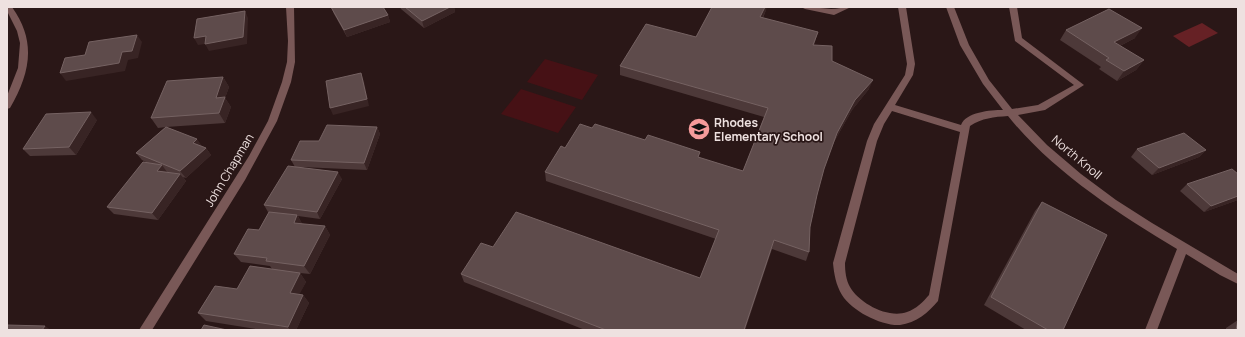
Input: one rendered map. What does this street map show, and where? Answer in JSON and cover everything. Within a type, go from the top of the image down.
[{"type":"street","points":[[7,106],[22,71],[25,55],[21,27],[15,15],[8,7]]},
{"type":"street","name":"John Chapman","points":[[144,330],[240,178],[266,133],[286,84],[291,62],[292,42],[290,7]]},
{"type":"street","points":[[805,7],[834,12],[847,7]]},
{"type":"street","points":[[902,7],[911,64],[909,75],[880,124],[872,141],[838,263],[839,276],[847,293],[859,306],[876,315],[901,320],[927,307],[934,296],[966,124],[982,115],[1038,109],[1080,85],[1018,39],[1013,7]]},
{"type":"street","name":"North Knoll","points":[[950,7],[953,20],[968,53],[991,90],[1010,113],[1037,141],[1078,177],[1121,209],[1238,279]]},
{"type":"street","points":[[890,107],[964,130]]},
{"type":"street","points":[[1151,330],[1183,247]]},
{"type":"shaded area","points":[[1202,23],[1218,33],[1189,47],[1173,36]]},
{"type":"shaded area","points":[[545,59],[598,75],[582,100],[527,82]]},
{"type":"shaded area","points":[[521,89],[576,107],[558,133],[501,114]]},
{"type":"building","points":[[331,7],[383,7],[388,15],[344,30]]},
{"type":"building","points":[[405,7],[450,7],[422,21]]},
{"type":"building","points":[[712,7],[765,7],[760,17],[818,32],[813,45],[832,46],[832,61],[873,80],[855,100],[837,133],[824,169],[817,195],[810,227],[809,252],[774,240],[744,330],[606,330],[461,274],[481,243],[493,247],[516,212],[700,278],[719,230],[545,172],[561,146],[565,148],[580,124],[592,128],[595,124],[645,140],[648,135],[700,152],[698,157],[743,171],[768,108],[620,66],[646,24],[696,37]]},
{"type":"building","points":[[1109,9],[1142,28],[1114,42],[1144,60],[1124,71],[1106,60],[1109,58],[1066,30]]},
{"type":"building","points":[[245,11],[243,37],[205,44],[206,36],[194,38],[197,19]]},
{"type":"building","points":[[137,35],[132,51],[122,52],[119,63],[60,73],[65,58],[85,55],[89,42]]},
{"type":"building","points":[[361,73],[367,99],[330,108],[326,81]]},
{"type":"building","points":[[223,77],[216,98],[225,97],[219,113],[151,118],[167,81]]},
{"type":"building","points":[[91,112],[69,147],[23,149],[46,114]]},
{"type":"building","points":[[327,125],[377,127],[364,163],[291,160],[300,141],[319,141]]},
{"type":"building","points":[[166,127],[197,139],[193,143],[206,148],[180,171],[136,153]]},
{"type":"building","points":[[1184,133],[1206,150],[1159,168],[1137,149]]},
{"type":"building","points":[[143,162],[162,165],[157,171],[180,174],[152,213],[107,207]]},
{"type":"building","points":[[288,166],[338,172],[317,212],[264,205]]},
{"type":"building","points":[[1232,169],[1238,174],[1238,196],[1211,206],[1187,184]]},
{"type":"building","points":[[1042,202],[1107,235],[1063,330],[1048,330],[991,297]]},
{"type":"building","points":[[269,212],[297,215],[294,223],[325,226],[304,266],[266,261],[267,258],[234,254],[248,229],[259,230]]},
{"type":"building","points":[[250,266],[300,273],[290,293],[303,295],[288,327],[198,313],[215,286],[237,289]]},
{"type":"building","points":[[7,325],[45,326],[42,330],[7,330]]},
{"type":"building","points":[[204,325],[227,330],[201,330]]},
{"type":"place","name":"Rhodes Elementary School","points":[[699,129]]}]
